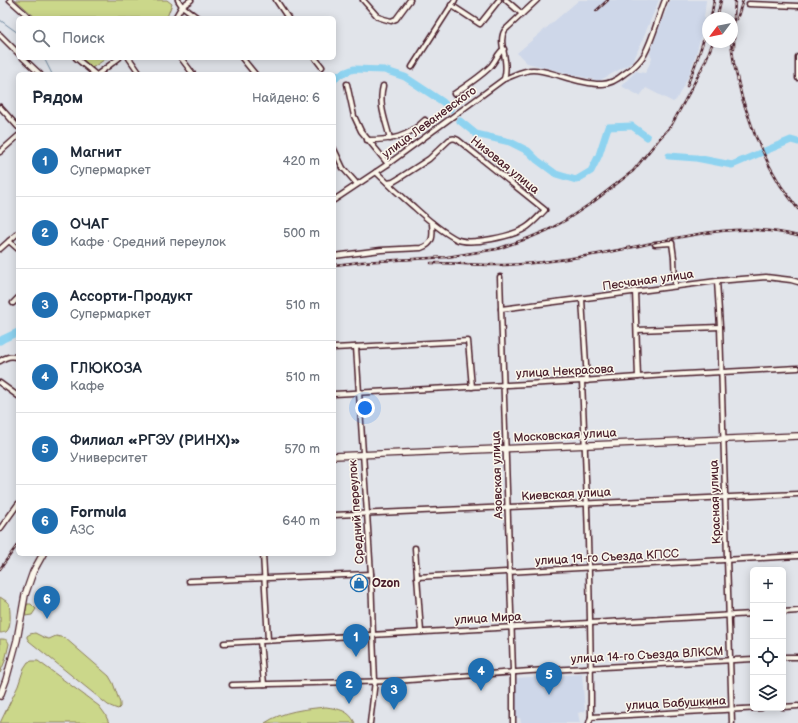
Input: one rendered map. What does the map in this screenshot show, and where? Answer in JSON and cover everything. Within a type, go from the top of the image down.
[{"type":"main road","name":"Московская улица","points":[[336,456],[798,436]]},
{"type":"main road","points":[[0,696],[17,640],[25,595],[33,572],[42,556]]},
{"type":"street","points":[[10,0],[28,16]]},
{"type":"street","points":[[178,0],[182,6],[195,16]]},
{"type":"street","points":[[176,16],[182,6],[191,0]]},
{"type":"street","points":[[276,0],[287,16]]},
{"type":"street","points":[[363,0],[378,17],[391,21],[396,19],[410,0]]},
{"type":"street","points":[[412,67],[455,0]]},
{"type":"street","points":[[452,4],[480,24],[499,0]]},
{"type":"street","points":[[506,0],[522,14]]},
{"type":"street","points":[[504,80],[506,65],[502,37],[503,33],[537,0]]},
{"type":"street","name":"улица Леваневского","points":[[336,199],[388,164],[504,80],[532,70],[540,70],[581,82],[598,84],[609,83],[619,78],[635,66],[644,55],[665,0]]},
{"type":"street","points":[[748,4],[798,6]]},
{"type":"street","points":[[0,36],[16,51]]},
{"type":"street","points":[[454,94],[489,68],[495,62],[500,51],[504,49]]},
{"type":"street","points":[[798,57],[798,78]]},
{"type":"street","points":[[25,60],[38,72]]},
{"type":"street","points":[[78,60],[94,72]]},
{"type":"street","points":[[99,72],[116,60]]},
{"type":"street","points":[[130,60],[139,72]]},
{"type":"street","points":[[182,60],[192,72]]},
{"type":"street","points":[[244,60],[253,72]]},
{"type":"street","points":[[317,60],[322,67]]},
{"type":"street","points":[[347,84],[354,116],[361,131],[388,164]]},
{"type":"street","points":[[383,86],[381,106],[388,127],[390,139]]},
{"type":"street","points":[[0,107],[16,125]]},
{"type":"street","name":"улица Леваневского","points":[[367,140],[396,138],[409,132],[425,120]]},
{"type":"street","points":[[0,152],[16,138]]},
{"type":"street","name":"Низовая улица","points":[[388,183],[393,182],[429,159],[445,143],[452,139],[458,140],[545,210],[526,228],[510,235],[482,241],[457,240],[432,223]]},
{"type":"street","points":[[336,153],[343,168],[357,184]]},
{"type":"street","points":[[336,256],[381,250],[421,248],[431,241],[432,223],[376,172]]},
{"type":"street","points":[[0,249],[16,235]]},
{"type":"street","points":[[9,241],[16,247]]},
{"type":"street","points":[[655,244],[672,243],[675,286]]},
{"type":"street","name":"Песчаная улица","points":[[501,309],[675,286],[766,276],[798,282]]},
{"type":"street","name":"Азовская улица","points":[[500,277],[513,672],[513,723]]},
{"type":"street","name":"Красная улица","points":[[717,281],[720,327],[732,723]]},
{"type":"street","points":[[636,292],[638,377]]},
{"type":"street","points":[[582,299],[587,381]]},
{"type":"street","points":[[13,303],[16,300]]},
{"type":"street","points":[[637,330],[720,327]]},
{"type":"street","points":[[336,348],[468,342],[472,387]]},
{"type":"street","name":"Средний переулок","points":[[356,347],[375,681],[370,723]]},
{"type":"street","points":[[0,361],[8,356],[16,357]]},
{"type":"street","name":"улица Некрасова","points":[[336,394],[798,368]]},
{"type":"street","points":[[582,381],[589,568],[591,668],[591,717],[589,723]]},
{"type":"street","points":[[0,383],[16,395]]},
{"type":"street","name":"Киевская улица","points":[[336,515],[798,494]]},
{"type":"street","points":[[0,529],[16,507]]},
{"type":"street","points":[[415,548],[421,632]]},
{"type":"street","points":[[263,556],[268,640]]},
{"type":"street","name":"улица 19-го Съезда КПСС","points":[[417,577],[798,556]]},
{"type":"street","points":[[189,581],[370,574]]},
{"type":"street","points":[[786,612],[798,612]]},
{"type":"street","name":"улица Мира","points":[[224,643],[750,614]]},
{"type":"street","points":[[260,641],[264,684]]},
{"type":"street","points":[[786,657],[798,657]]},
{"type":"street","name":"улица 14-го Съезда ВЛКСМ","points":[[232,685],[409,680],[513,672],[750,659]]},
{"type":"street","points":[[786,707],[798,706]]},
{"type":"street","name":"улица Бабушкина","points":[[591,717],[750,709]]},
{"type":"shaded area","points":[[579,0],[659,0],[633,62],[599,81],[527,63],[517,53]]},
{"type":"shaded area","points":[[670,0],[706,0],[705,12],[702,12],[702,31],[697,51],[689,75],[676,100],[673,102],[646,88],[640,96],[621,86],[636,71],[645,73],[652,59],[650,53]]},
{"type":"shaded area","points":[[582,674],[585,711],[578,713],[580,723],[521,723],[520,718],[515,718],[515,678]]},
{"type":"green space","points":[[16,0],[167,0],[172,4],[167,16],[34,16]]},
{"type":"green space","points":[[83,60],[104,60],[92,68]]},
{"type":"green space","points":[[0,597],[9,603],[10,618],[8,630],[0,633]]},
{"type":"green space","points":[[27,604],[31,604],[36,609],[32,615],[25,616],[25,615]]},
{"type":"green space","points":[[35,633],[49,639],[56,636],[65,638],[109,676],[113,683],[120,707],[118,709],[108,705],[29,641],[27,636]]},
{"type":"green space","points":[[0,639],[7,640],[9,644],[5,661],[0,673]]},
{"type":"green space","points":[[38,661],[99,706],[109,723],[0,723],[18,686],[24,668],[28,662]]},
{"type":"green space","points":[[326,707],[347,713],[355,723],[265,723],[287,713]]},
{"type":"waterway","points":[[0,20],[16,32]]},
{"type":"waterway","points":[[45,60],[51,72]]},
{"type":"waterway","points":[[336,78],[338,75],[354,69],[384,70],[405,77],[443,102],[450,109]]},
{"type":"waterway","points":[[460,121],[476,134],[510,142],[528,151],[537,160],[556,174],[576,180],[591,171],[599,155],[608,127],[632,126],[647,137]]},
{"type":"waterway","points":[[669,156],[696,158],[732,165],[791,140],[798,142]]},
{"type":"waterway","points":[[0,341],[16,333]]},
{"type":"railway","points":[[596,11],[608,0]]},
{"type":"railway","points":[[712,12],[714,0]]},
{"type":"railway","points":[[718,12],[721,0]]},
{"type":"railway","points":[[734,12],[735,0]]},
{"type":"railway","points":[[738,16],[743,0]]},
{"type":"railway","points":[[687,86],[702,46]]},
{"type":"railway","points":[[336,265],[447,257],[497,249],[529,238],[566,220],[593,202],[633,171],[671,126],[705,62],[711,48]]},
{"type":"railway","points":[[732,48],[742,98],[755,135],[781,186],[798,209]]},
{"type":"railway","points":[[431,263],[495,265],[544,262],[592,255],[669,239],[720,231],[771,231],[798,236]]},
{"type":"railway","points":[[0,569],[16,547]]},
{"type":"place","name":"Ozon","points":[[359,583]]},
{"type":"place","name":"Formula","points":[[47,619]]},
{"type":"place","name":"Магнит","points":[[356,657]]},
{"type":"place","name":"ГЛЮКОЗА","points":[[481,691]]},
{"type":"place","name":"Филиал «РГЭУ (РИНХ)»","points":[[549,695]]},
{"type":"place","name":"ОЧАГ","points":[[349,704]]},
{"type":"place","name":"Ассорти-Продукт","points":[[394,710]]}]
